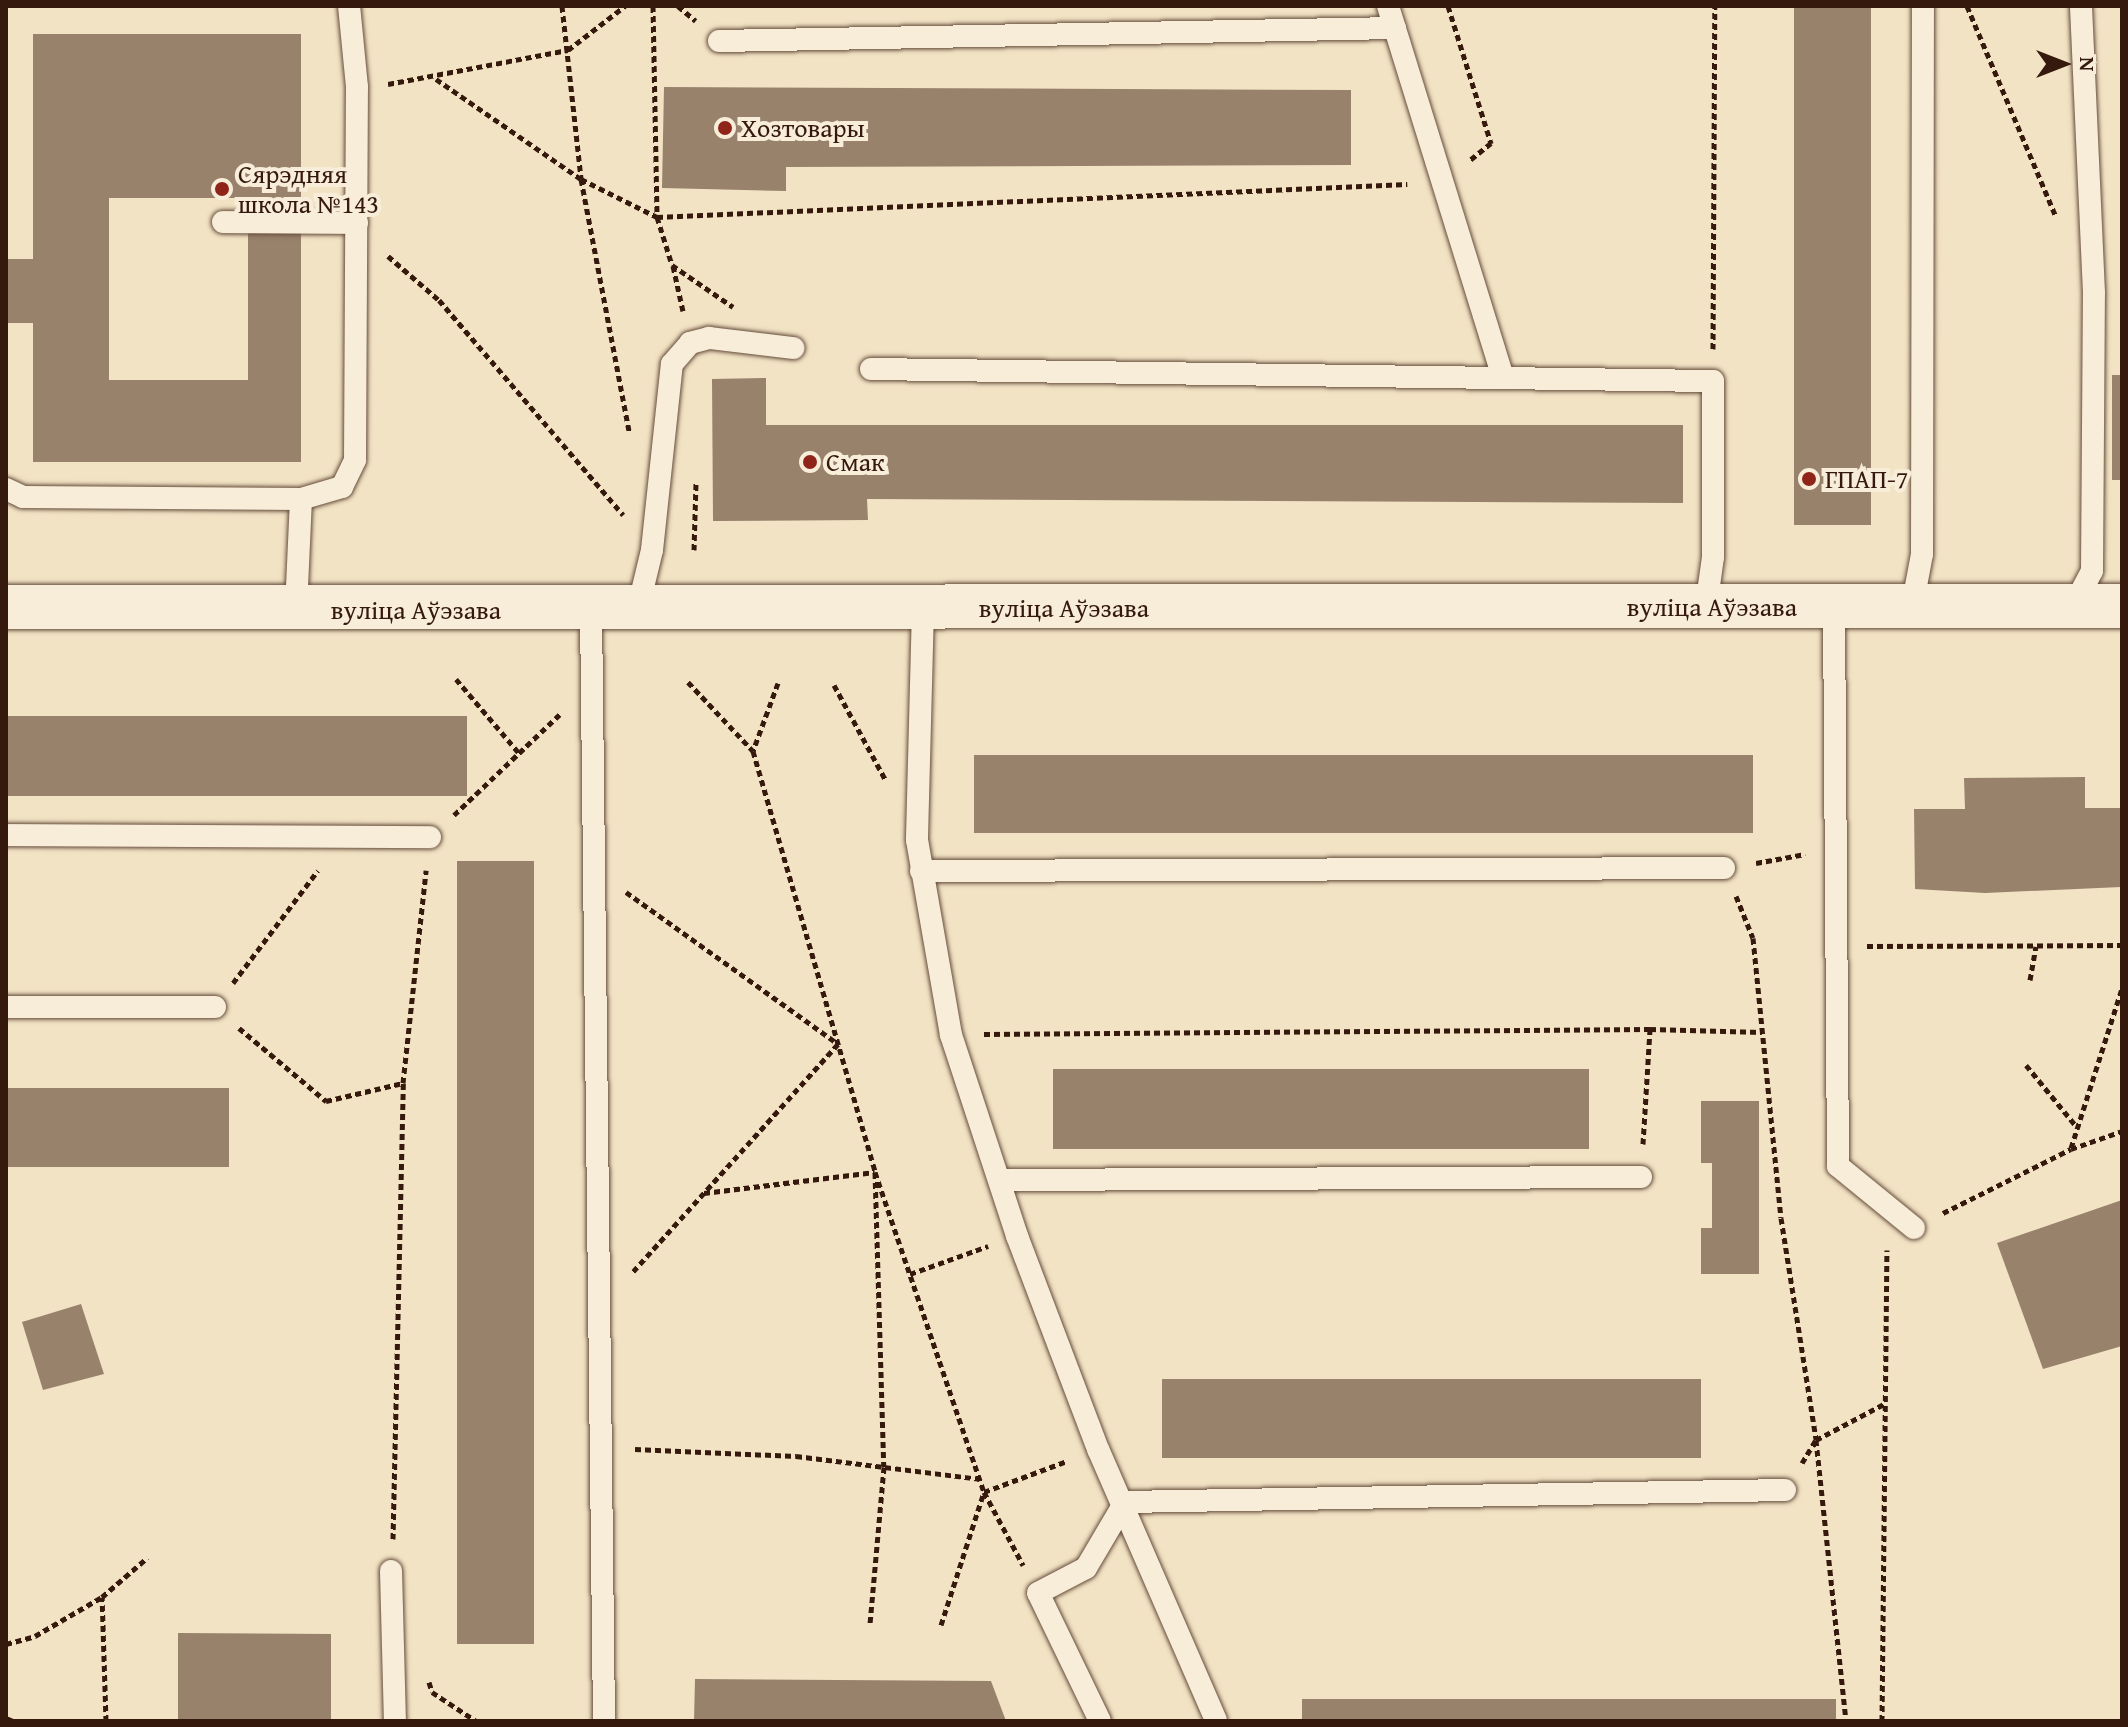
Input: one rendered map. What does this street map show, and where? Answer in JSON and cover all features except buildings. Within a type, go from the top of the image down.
[{"type":"street","name":"вуліца Аўэзава","points":[[6,607],[591,610],[2122,606]]},
{"type":"lane","points":[[6,489],[23,497],[301,499],[342,487],[355,460],[357,87],[349,6]]},
{"type":"lane","points":[[1388,6],[1503,378]]},
{"type":"lane","points":[[1912,607],[1922,554],[1923,6]]},
{"type":"lane","points":[[2073,607],[2092,571],[2094,293],[2081,6]]},
{"type":"lane","points":[[719,41],[1395,28]]},
{"type":"lane","points":[[223,222],[357,223]]},
{"type":"lane","points":[[638,608],[652,550],[672,364],[680,350],[709,338],[793,348]]},
{"type":"lane","points":[[871,369],[1713,381],[1713,557],[1706,607]]},
{"type":"lane","points":[[296,609],[301,499]]},
{"type":"lane","points":[[1834,607],[1840,946],[1838,1166],[1914,1228]]},
{"type":"lane","points":[[923,608],[917,840],[951,1035],[1017,1236],[1098,1449],[1125,1502],[1216,1721]]},
{"type":"lane","points":[[591,610],[596,680],[604,1721]]},
{"type":"lane","points":[[6,835],[430,837]]},
{"type":"lane","points":[[921,871],[1724,868]]},
{"type":"lane","points":[[6,1007],[215,1007]]},
{"type":"lane","points":[[1000,1180],[1641,1177]]},
{"type":"lane","points":[[1125,1502],[1785,1490]]},
{"type":"lane","points":[[1100,1721],[1038,1593],[1086,1568],[1125,1502]]},
{"type":"lane","points":[[391,1571],[395,1721]]},
{"type":"path","points":[[562,6],[581,179],[631,442]]},
{"type":"path","points":[[357,87],[436,79],[568,50],[625,6]]},
{"type":"path","points":[[653,6],[657,217],[672,265],[793,348]]},
{"type":"path","points":[[436,79],[581,179],[657,217],[1442,182],[1491,143],[1448,6]]},
{"type":"path","points":[[1713,381],[1715,6]]},
{"type":"path","points":[[1967,6],[2058,221]]},
{"type":"path","points":[[357,251],[384,253],[439,300],[652,550]]},
{"type":"path","points":[[456,679],[519,753]]},
{"type":"path","points":[[391,1571],[403,1083],[430,837],[596,680]]},
{"type":"path","points":[[688,682],[753,751],[875,1172],[984,1492],[1038,1593]]},
{"type":"path","points":[[753,751],[778,683]]},
{"type":"path","points":[[834,685],[917,840]]},
{"type":"path","points":[[343,837],[215,1007],[326,1101],[403,1083]]},
{"type":"path","points":[[1838,848],[1724,868],[1753,938],[1781,1218],[1816,1440],[1846,1721]]},
{"type":"path","points":[[598,872],[838,1044]]},
{"type":"path","points":[[1840,946],[2122,945]]},
{"type":"path","points":[[2030,980],[2036,947]]},
{"type":"path","points":[[2071,1149],[2122,988]]},
{"type":"path","points":[[951,1035],[1650,1029],[1762,1032]]},
{"type":"path","points":[[1641,1177],[1650,1029]]},
{"type":"path","points":[[601,1307],[838,1044]]},
{"type":"path","points":[[2026,1065],[2078,1128]]},
{"type":"path","points":[[1914,1228],[2071,1149],[2122,1131]]},
{"type":"path","points":[[703,1193],[875,1172]]},
{"type":"path","points":[[870,1623],[884,1467],[875,1172]]},
{"type":"path","points":[[1882,1721],[1887,1206]]},
{"type":"path","points":[[910,1274],[1017,1236]]},
{"type":"path","points":[[1785,1490],[1816,1440],[1886,1402]]},
{"type":"path","points":[[602,1447],[796,1456],[980,1479]]},
{"type":"path","points":[[984,1492],[1098,1449]]},
{"type":"path","points":[[941,1625],[984,1492]]},
{"type":"path","points":[[6,1644],[35,1636],[102,1597],[147,1558]]},
{"type":"path","points":[[102,1597],[106,1721]]},
{"type":"path","points":[[6,1718],[13,1721]]},
{"type":"place","name":"Хозтовары","points":[[725,128]]},
{"type":"place","name":"Сярэдняя школа №143","points":[[222,189]]},
{"type":"place","name":"Смак","points":[[810,462]]},
{"type":"place","name":"ГПАП-7","points":[[1809,479]]}]
